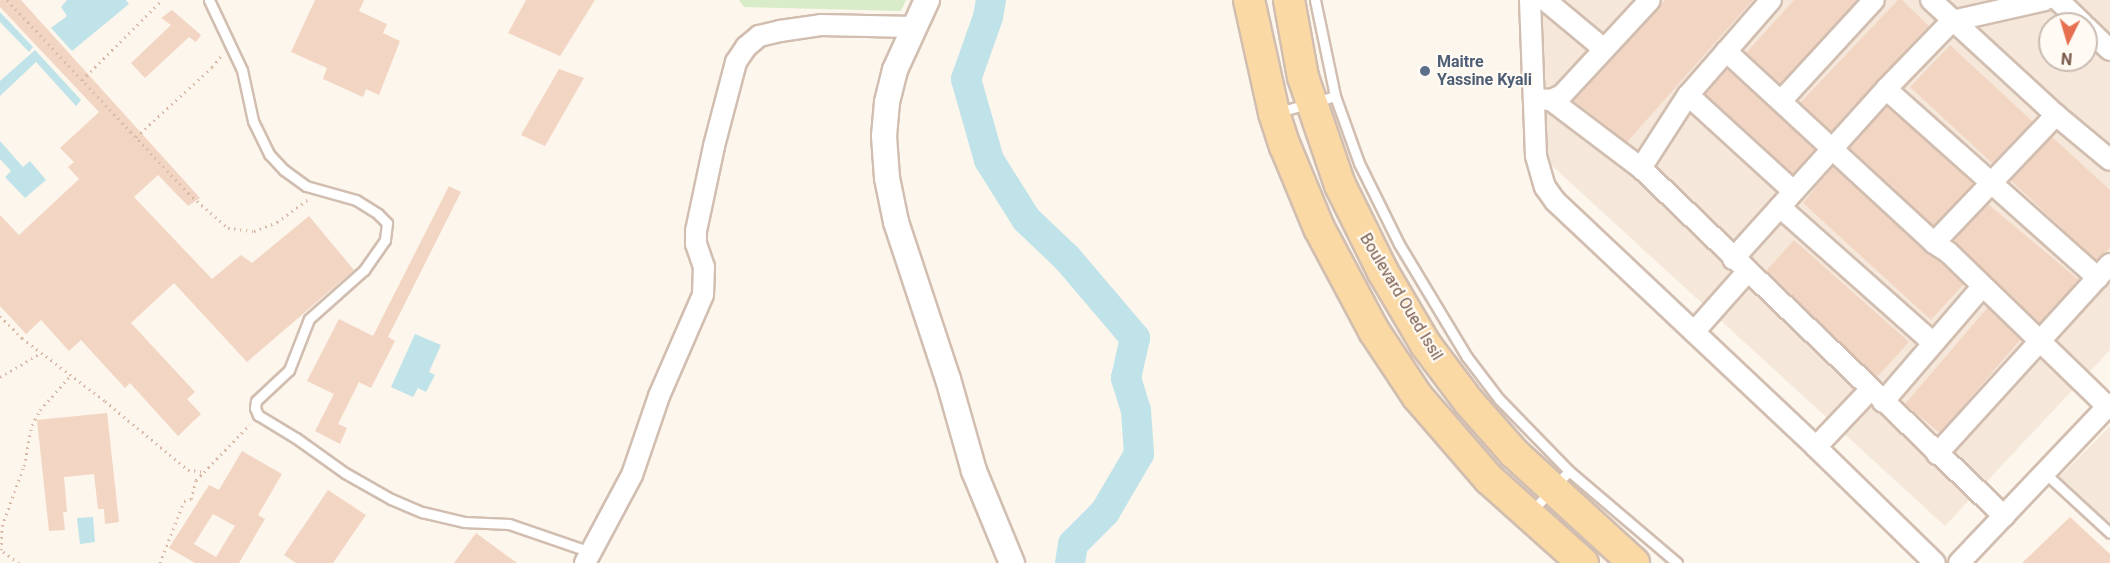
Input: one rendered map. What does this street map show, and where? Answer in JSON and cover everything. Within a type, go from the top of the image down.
[{"type":"main road","points":[[1249,0],[1274,113],[1319,228],[1374,331],[1417,396],[1489,479],[1583,563]]},
{"type":"main road","name":"Boulevard Oued Issil","points":[[1289,0],[1303,77],[1323,99],[1340,185],[1358,224],[1426,345],[1469,402],[1514,453],[1561,480],[1634,563]]},
{"type":"street","points":[[927,0],[895,70],[887,102],[884,136],[887,178],[896,222],[948,379],[974,471],[1012,563]]},
{"type":"street","points":[[1530,0],[1543,100],[1536,156],[1545,188],[1555,201],[1816,447],[1935,563]]},
{"type":"street","points":[[1545,0],[1604,50]]},
{"type":"street","points":[[1543,100],[1562,95],[1650,0]]},
{"type":"street","points":[[1641,168],[1688,95],[1771,0]]},
{"type":"street","points":[[1782,101],[1874,0]]},
{"type":"street","points":[[1931,0],[2056,115],[2106,150]]},
{"type":"street","points":[[1694,332],[1793,191],[1952,21],[2045,0]]},
{"type":"street","points":[[2058,0],[2070,12]]},
{"type":"street","points":[[589,558],[632,475],[659,396],[703,296],[704,267],[696,244],[699,213],[730,78],[741,54],[759,36],[780,31],[821,25],[913,27]]},
{"type":"street","points":[[2098,38],[2110,50]]},
{"type":"street","points":[[1726,51],[1934,243],[1948,252],[2040,343],[2109,405],[1959,563]]},
{"type":"street","points":[[1886,89],[1989,183],[2104,271],[1937,454]]},
{"type":"street","points":[[1688,95],[1793,191]]},
{"type":"street","points":[[1543,100],[1641,168],[1740,266],[2004,516]]},
{"type":"street","points":[[1934,243],[2056,115]]},
{"type":"street","points":[[1780,207],[1932,342]]},
{"type":"street","points":[[1816,447],[1876,396],[1932,342],[1982,286]]},
{"type":"lane","points":[[209,0],[229,47],[242,70],[253,121],[268,154],[296,179],[320,190],[356,201],[378,214],[387,223],[385,240],[364,270],[309,319],[289,370],[256,401],[255,408],[258,415],[296,438],[345,473],[422,512],[464,522],[509,524],[589,558]]},
{"type":"lane","points":[[1274,113],[1323,99],[1315,0]]},
{"type":"lane","points":[[2045,473],[2110,533]]},
{"type":"lane","points":[[1529,514],[1561,480],[1677,563]]},
{"type":"path","points":[[7,0],[188,193],[228,228],[254,231],[277,222],[320,190]]},
{"type":"path","points":[[82,80],[162,0]]},
{"type":"path","points":[[136,137],[213,67],[229,47]]},
{"type":"path","points":[[0,316],[41,353],[188,470],[204,472]]},
{"type":"path","points":[[0,377],[41,353]]},
{"type":"path","points":[[18,563],[1,550],[2,526],[24,466],[32,425],[40,410],[71,375]]},
{"type":"path","points":[[160,563],[184,501],[191,499],[196,480],[258,415]]},
{"type":"shaded area","points":[[1532,0],[2110,0],[2110,350],[1945,526],[1537,152]]},
{"type":"shaded area","points":[[2110,426],[2110,530],[2056,480]]},
{"type":"green space","points":[[739,0],[906,0],[901,11],[744,7]]},
{"type":"water","points":[[67,0],[126,0],[129,4],[72,51],[51,28],[67,16],[61,7]]},
{"type":"water","points":[[0,12],[33,47],[29,52],[0,22]]},
{"type":"water","points":[[35,50],[81,100],[76,106],[36,62],[0,96],[0,81]]},
{"type":"water","points":[[0,141],[23,167],[30,161],[46,180],[25,198],[5,177],[11,171],[0,159]]},
{"type":"water","points":[[415,334],[441,345],[429,372],[435,375],[426,392],[418,388],[413,397],[391,387]]},
{"type":"water","points":[[93,517],[95,542],[80,544],[77,518]]},
{"type":"building","points":[[0,0],[21,0],[200,198],[188,206],[158,175],[134,197],[212,279],[241,255],[252,263],[309,216],[354,270],[247,362],[174,283],[131,323],[195,392],[187,399],[201,414],[178,436],[130,383],[125,388],[81,340],[69,351],[41,320],[26,334],[0,306],[0,215],[19,235],[79,179],[68,167],[74,162],[60,148],[99,112],[0,7]]},
{"type":"building","points":[[315,0],[364,0],[359,11],[387,24],[383,33],[400,41],[379,95],[366,89],[363,97],[323,79],[327,68],[291,52]]},
{"type":"building","points":[[526,0],[595,0],[560,56],[508,33]]},
{"type":"building","points":[[1665,0],[1753,0],[1627,142],[1574,101]]},
{"type":"building","points":[[1794,0],[1858,0],[1780,84],[1746,53]]},
{"type":"building","points":[[1898,0],[1902,0],[1930,27],[1831,132],[1800,103]]},
{"type":"building","points":[[172,10],[201,35],[196,42],[189,37],[145,78],[131,63],[171,25],[161,18]]},
{"type":"building","points":[[1950,45],[2033,122],[1993,164],[1910,87]]},
{"type":"building","points":[[1727,68],[1815,150],[1793,175],[1705,94]]},
{"type":"building","points":[[559,69],[584,78],[545,146],[521,135]]},
{"type":"building","points":[[1887,106],[1974,184],[1933,226],[1849,148]]},
{"type":"building","points":[[2052,137],[2110,190],[2110,248],[2097,261],[2010,180]]},
{"type":"building","points":[[1833,166],[1964,284],[1931,320],[1803,203]]},
{"type":"building","points":[[449,186],[461,192],[388,337],[395,341],[371,388],[359,382],[338,424],[347,428],[340,444],[315,431],[334,394],[307,381],[339,319],[373,336]]},
{"type":"building","points":[[1988,204],[2079,280],[2039,324],[1953,241]]},
{"type":"building","points":[[1794,240],[1909,342],[1877,377],[1766,271]]},
{"type":"building","points":[[1988,307],[2021,339],[1940,433],[1905,404]]},
{"type":"building","points":[[107,413],[119,522],[105,524],[104,509],[98,509],[94,474],[64,477],[67,512],[63,512],[65,530],[49,531],[37,420]]},
{"type":"building","points":[[242,451],[282,474],[258,515],[265,519],[239,563],[195,563],[169,548],[209,485],[219,490]],"holes":[[[213,514],[235,526],[216,557],[194,544]]]},
{"type":"building","points":[[328,490],[366,515],[333,563],[296,563],[284,555]]},
{"type":"building","points":[[2070,517],[2110,554],[2110,563],[2022,563]]},
{"type":"building","points":[[476,533],[517,563],[454,563]]},
{"type":"waterway","points":[[991,0],[988,17],[966,79],[989,160],[1026,219],[1067,258],[1135,338],[1126,378],[1136,410],[1139,454],[1105,512],[1073,544],[1070,563]]},
{"type":"place","name":"Maitre Yassine Kyali","points":[[1425,71]]}]
